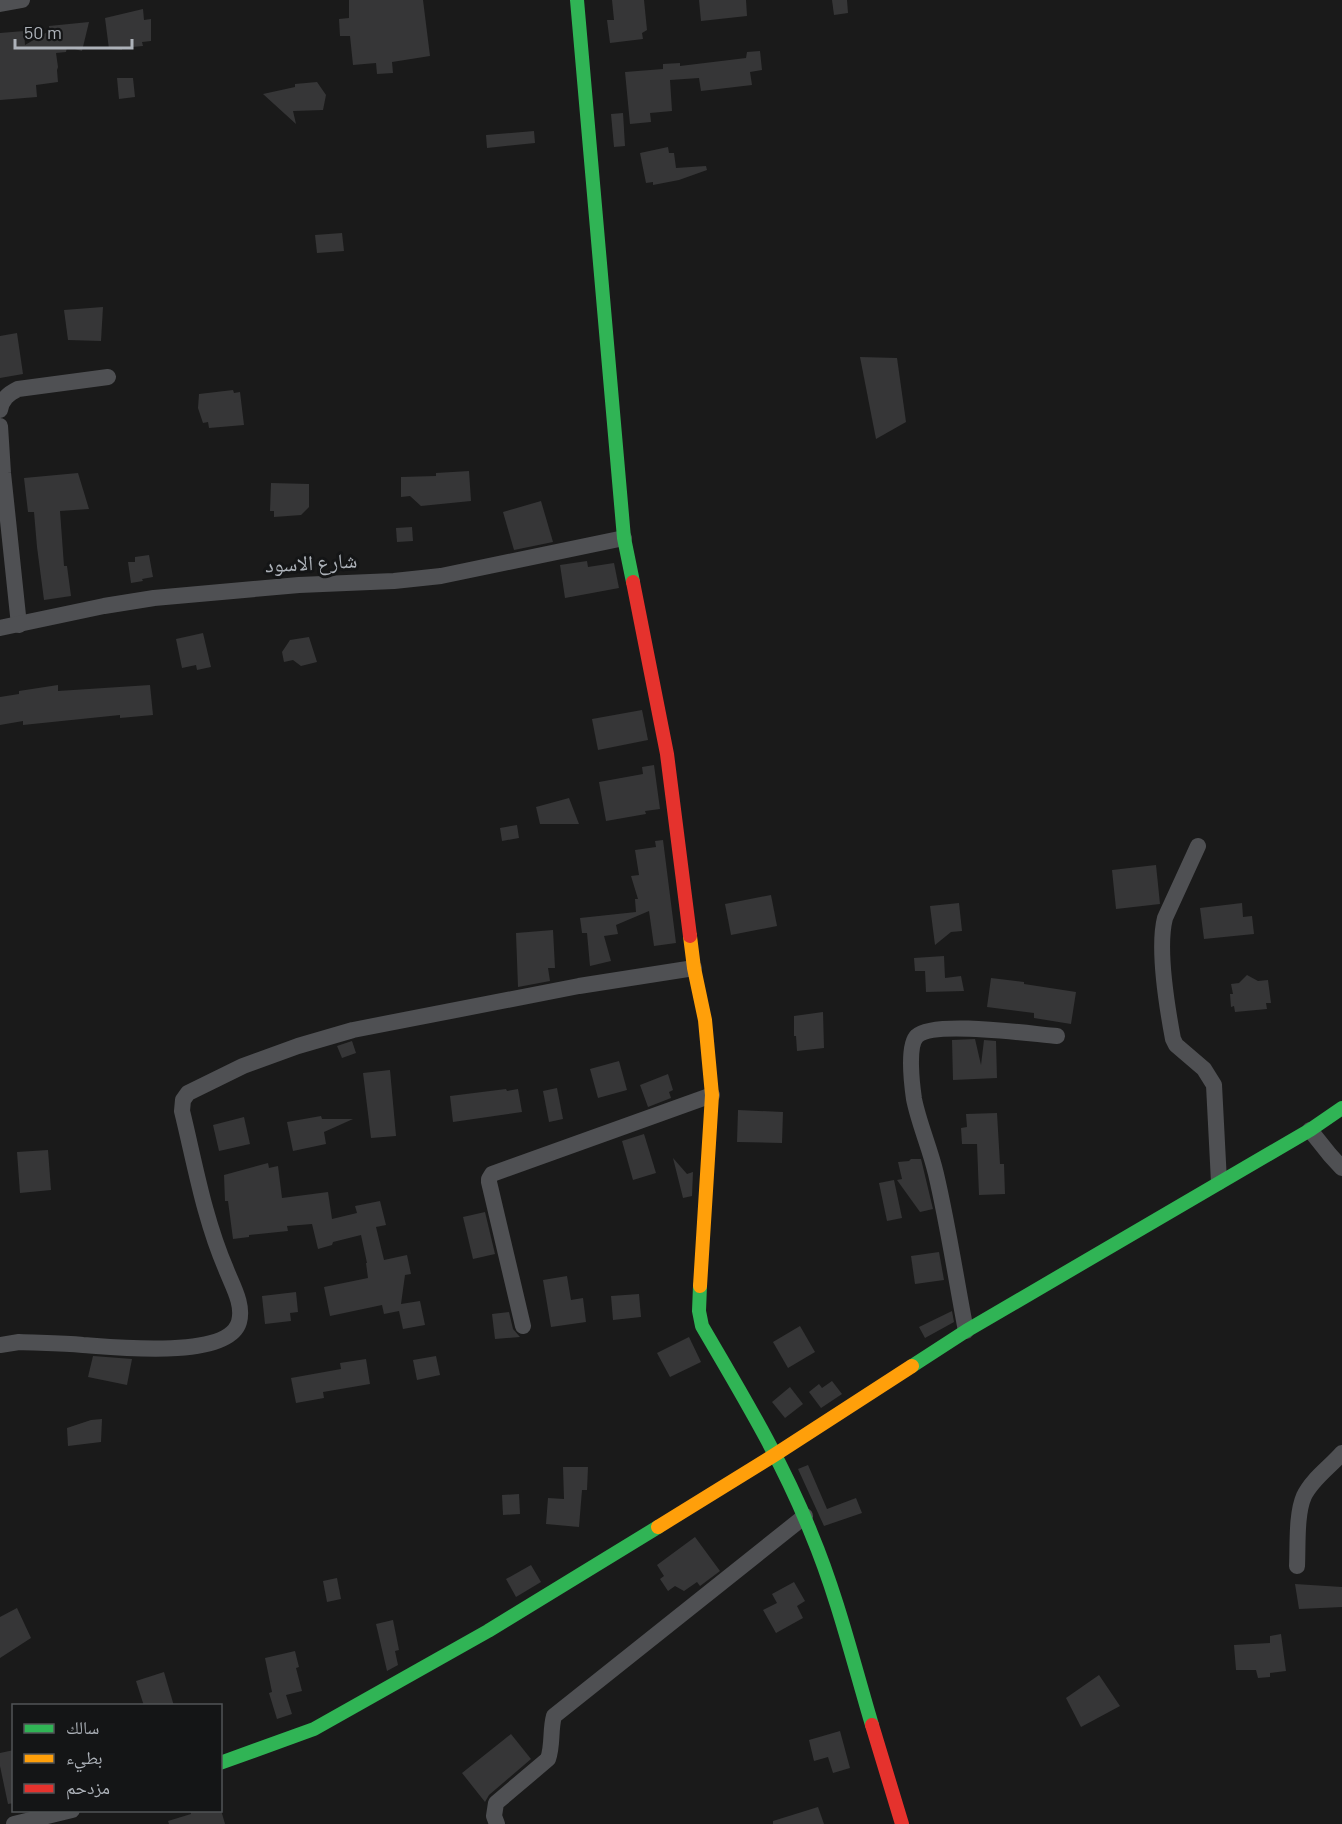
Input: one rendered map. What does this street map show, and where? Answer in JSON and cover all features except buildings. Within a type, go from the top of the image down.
[{"type":"street","points":[[0,4],[22,0]]},
{"type":"street","points":[[578,0],[608,329],[624,538],[667,754],[694,968],[705,1020],[711,1072],[712,1095],[699,1311],[702,1326],[776,1454],[805,1516],[823,1563],[902,1824]]},
{"type":"street","points":[[0,410],[8,394],[18,389],[108,377]]},
{"type":"street","points":[[0,426],[19,625]]},
{"type":"street","name":"شارع الاسود","points":[[0,628],[154,598],[299,585],[394,581],[441,576],[624,538]]},
{"type":"street","points":[[1198,846],[1165,918],[1162,931],[1164,975],[1173,1039],[1176,1045],[1204,1069],[1214,1085],[1219,1182]]},
{"type":"street","points":[[0,1345],[30,1343],[143,1349],[194,1347],[230,1335],[235,1329],[239,1322],[238,1299],[205,1210],[182,1111],[183,1100],[188,1093],[243,1066],[298,1046],[353,1030],[579,986],[694,968]]},
{"type":"street","points":[[966,1331],[935,1172],[914,1098],[913,1041],[924,1032],[952,1028],[1057,1035]]},
{"type":"street","points":[[523,1326],[489,1182],[492,1174],[712,1095]]},
{"type":"street","points":[[222,1762],[314,1730],[488,1631],[776,1454],[966,1331],[1310,1130],[1342,1108]]},
{"type":"street","points":[[1310,1130],[1342,1168]]},
{"type":"street","points":[[1297,1566],[1300,1510],[1305,1496],[1323,1472],[1342,1453]]},
{"type":"street","points":[[497,1824],[494,1816],[496,1803],[548,1759],[554,1716],[805,1516]]},
{"type":"street","points":[[14,1824],[64,1812]]},
{"type":"traffic: fast","points":[[577,0],[624,538],[633,582]]},
{"type":"traffic: fast","points":[[912,1366],[966,1331],[1310,1130],[1342,1108]]},
{"type":"traffic: fast","points":[[700,1286],[699,1311],[702,1326],[774,1453],[800,1506],[820,1556],[872,1725]]},
{"type":"traffic: fast","points":[[222,1762],[314,1729],[488,1631],[658,1527]]},
{"type":"traffic: slow","points":[[690,936],[705,1020],[712,1095],[700,1286]]},
{"type":"traffic: slow","points":[[658,1527],[912,1366]]},
{"type":"traffic: jam","points":[[633,582],[667,754],[690,936]]},
{"type":"traffic: jam","points":[[872,1725],[902,1824]]}]
